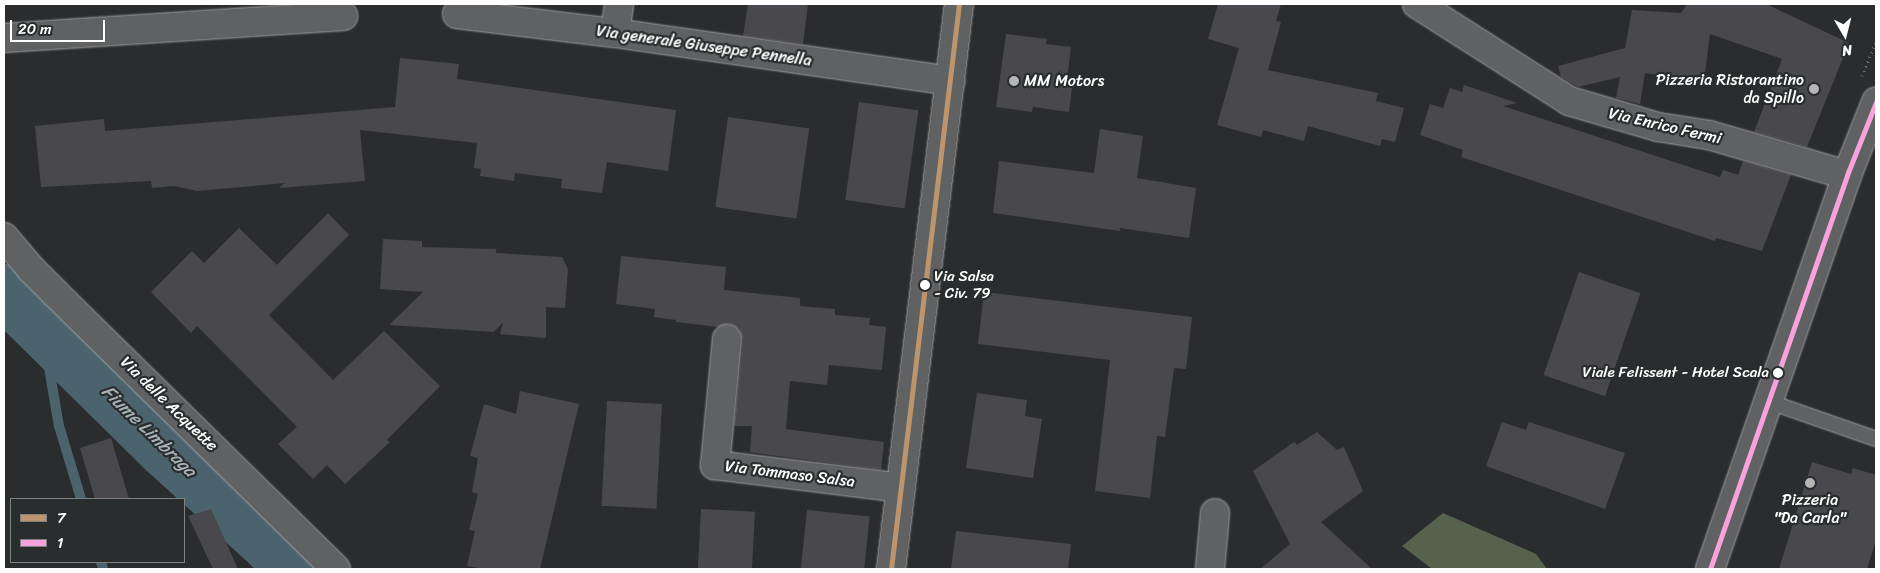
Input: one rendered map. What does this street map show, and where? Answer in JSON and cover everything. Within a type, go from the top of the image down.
[{"type":"street","points":[[615,34],[619,4]]},
{"type":"street","points":[[891,569],[960,4]]},
{"type":"street","name":"Via Enrico Fermi","points":[[1417,4],[1569,101],[1658,127],[1708,135],[1847,175]]},
{"type":"street","name":"Via generale Giuseppe Pennella","points":[[457,14],[951,81]]},
{"type":"street","points":[[4,38],[343,16]]},
{"type":"street","points":[[1710,569],[1847,175],[1876,102]]},
{"type":"street","name":"Via delle Acquette","points":[[4,236],[37,275],[336,569]]},
{"type":"street","name":"Via Tommaso Salsa","points":[[728,339],[715,465],[902,488]]},
{"type":"street","points":[[1210,569],[1215,513]]},
{"type":"lane","points":[[1767,401],[1876,439]]},
{"type":"green space","points":[[1443,513],[1536,554],[1547,569],[1432,569],[1402,546]]},
{"type":"building","points":[[748,4],[808,4],[803,44],[743,36]]},
{"type":"building","points":[[1218,4],[1281,4],[1276,21],[1281,22],[1268,70],[1378,93],[1376,101],[1404,108],[1395,142],[1382,139],[1380,146],[1308,126],[1304,141],[1263,130],[1261,137],[1217,125],[1239,48],[1208,39]]},
{"type":"building","points":[[1687,4],[1766,4],[1849,43],[1807,147],[1754,132],[1782,59],[1710,34],[1704,81],[1645,73],[1640,104],[1616,98],[1620,77],[1578,87],[1561,77],[1558,66],[1625,48],[1632,10],[1681,13]]},
{"type":"building","points":[[1006,34],[1047,39],[1046,44],[1071,47],[1067,80],[1073,80],[1069,112],[1033,107],[1032,112],[996,107]]},
{"type":"building","points":[[400,58],[459,64],[457,79],[676,110],[668,171],[607,162],[602,193],[561,188],[562,179],[515,173],[514,181],[480,176],[481,169],[474,168],[477,143],[360,130],[365,181],[279,188],[285,183],[197,191],[174,186],[152,188],[151,181],[41,187],[35,126],[104,119],[105,131],[395,107]]},
{"type":"building","points":[[1464,85],[1517,103],[1503,106],[1720,177],[1723,170],[1738,175],[1743,161],[1791,175],[1762,251],[1716,238],[1715,241],[1461,157],[1463,150],[1420,135],[1430,104],[1443,108],[1450,88],[1462,92]]},
{"type":"building","points":[[859,102],[918,110],[905,208],[845,200]]},
{"type":"building","points":[[728,117],[809,128],[797,219],[715,207]]},
{"type":"building","points":[[1100,129],[1143,136],[1137,178],[1196,188],[1189,238],[1120,228],[1120,231],[993,213],[999,161],[1094,173]]},
{"type":"building","points":[[328,213],[349,235],[269,315],[333,380],[384,331],[440,386],[387,440],[390,442],[345,484],[327,465],[313,479],[278,444],[297,427],[197,326],[191,333],[151,292],[192,251],[204,263],[239,228],[277,265]]},
{"type":"building","points":[[383,239],[422,241],[422,247],[496,249],[496,253],[562,257],[568,269],[565,308],[546,307],[546,338],[500,334],[503,322],[494,332],[389,325],[423,292],[380,289]]},
{"type":"building","points":[[621,256],[726,267],[724,290],[800,298],[800,306],[835,309],[835,315],[870,318],[869,325],[886,327],[882,370],[829,365],[827,385],[790,381],[786,429],[884,442],[881,470],[750,452],[752,426],[734,426],[743,340],[740,329],[729,324],[718,327],[676,322],[676,320],[654,317],[655,309],[616,304]]},
{"type":"building","points":[[1579,272],[1640,293],[1605,396],[1544,375]]},
{"type":"building","points":[[984,292],[1192,317],[1186,369],[1174,368],[1165,437],[1157,436],[1150,498],[1095,491],[1110,360],[978,344]]},
{"type":"building","points":[[520,391],[579,404],[540,569],[486,569],[467,566],[475,531],[469,530],[478,494],[472,492],[478,458],[470,456],[484,404],[516,414]]},
{"type":"building","points":[[977,393],[1027,400],[1025,416],[1042,419],[1033,478],[966,468]]},
{"type":"building","points":[[607,401],[662,404],[656,509],[602,506]]},
{"type":"building","points":[[1502,422],[1526,430],[1529,422],[1625,453],[1605,509],[1486,466]]},
{"type":"building","points":[[1317,432],[1337,450],[1344,447],[1363,491],[1321,522],[1372,569],[1260,569],[1290,544],[1253,471],[1294,442],[1297,445]]},
{"type":"building","points":[[111,438],[129,498],[95,498],[80,448]]},
{"type":"building","points":[[1812,462],[1851,474],[1853,468],[1876,475],[1876,540],[1867,569],[1779,569]]},
{"type":"building","points":[[211,509],[238,569],[213,569],[188,516]]},
{"type":"building","points":[[701,509],[755,512],[752,569],[698,569]]},
{"type":"building","points":[[807,510],[870,517],[864,569],[801,569]]},
{"type":"building","points":[[956,531],[1071,544],[1068,569],[951,569]]},
{"type":"waterway","name":"Fiume Limbraga","points":[[4,293],[25,310],[167,450],[272,545],[295,569]]},
{"type":"waterway","points":[[42,326],[59,426],[81,498]]},
{"type":"waterway","points":[[101,563],[103,569]]},
{"type":"transit line","name":"7","points":[[891,569],[959,4]]},
{"type":"transit line","name":"1","points":[[1710,569],[1847,175],[1876,102]]},
{"type":"place","name":"MM Motors","points":[[1014,81]]},
{"type":"place","name":"Pizzeria Ristorantino da Spillo","points":[[1814,89]]},
{"type":"place","name":"Via Salsa - Civ. 79","points":[[925,285]]},
{"type":"place","name":"Viale Felissent - Hotel Scala","points":[[1778,373]]},
{"type":"place","name":"Pizzeria \"Da Carla\"","points":[[1810,483]]}]
